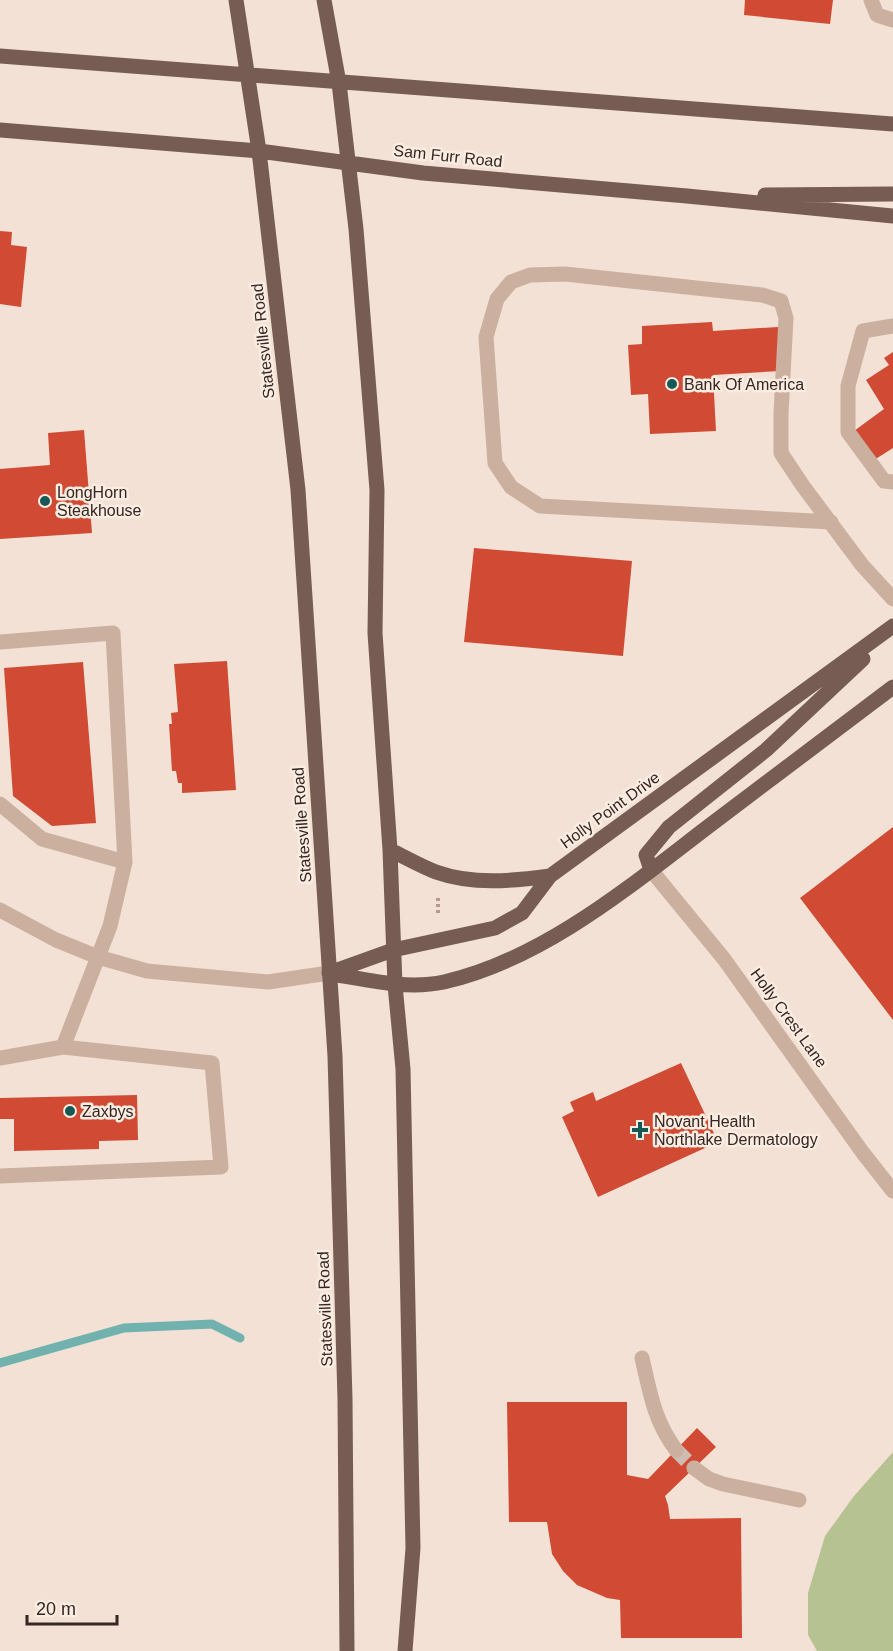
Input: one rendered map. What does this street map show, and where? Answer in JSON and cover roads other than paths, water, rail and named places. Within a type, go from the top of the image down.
[{"type":"main road","name":"Statesville Road","points":[[236,0],[259,150],[298,490],[335,1056],[345,1388],[346,1651]]},
{"type":"main road","points":[[324,0],[339,83],[357,245],[377,490],[375,633],[390,850],[395,985],[403,1069],[413,1548],[405,1651]]},
{"type":"main road","points":[[0,56],[893,124]]},
{"type":"main road","name":"Sam Furr Road","points":[[0,130],[259,150],[423,173],[893,216]]},
{"type":"main road","points":[[687,196],[893,194]]},
{"type":"main road","points":[[651,870],[646,855],[669,827],[766,750],[893,628]]},
{"type":"main road","name":"Holly Point Drive","points":[[329,974],[393,950],[495,928],[522,913],[550,876],[893,628]]},
{"type":"main road","name":"Holly Point Drive","points":[[329,974],[395,985],[443,982],[498,964],[546,941],[651,870],[893,687]]},
{"type":"main road","points":[[390,850],[436,872],[454,877],[511,882],[550,876]]},
{"type":"street","points":[[871,0],[877,15],[893,20]]},
{"type":"street","points":[[831,522],[540,506],[511,487],[495,463],[486,337],[497,299],[511,282],[530,275],[565,274],[762,295],[781,301],[786,318],[781,453],[803,486],[831,522],[862,566],[893,598]]},
{"type":"street","points":[[893,326],[863,332],[848,386],[848,432],[884,481],[893,482]]},
{"type":"street","points":[[0,642],[113,633],[125,862],[110,926],[63,1047]]},
{"type":"street","points":[[0,804],[42,839],[125,862]]},
{"type":"street","name":"Holly Crest Lane","points":[[651,870],[724,958],[863,1153],[893,1191]]},
{"type":"street","name":"Holly Point Drive","points":[[0,910],[56,940],[98,957],[147,971],[268,982],[329,974]]},
{"type":"street","points":[[0,1058],[63,1047],[212,1063],[220,1167],[0,1176]]},
{"type":"street","points":[[642,1358],[657,1418],[664,1434],[676,1450]]},
{"type":"street","points":[[694,1468],[709,1479],[723,1484],[799,1500]]},
{"type":"waterway","points":[[0,1363],[124,1328],[212,1324],[240,1338]]},
{"type":"tunnel","points":[[676,1450],[694,1468]]},
{"type":"place","name":"Bank Of America","points":[[672,384]]},
{"type":"place","name":"LongHorn Steakhouse","points":[[45,501]]},
{"type":"place","name":"Zaxbys","points":[[70,1111]]},
{"type":"place","name":"Novant Health Northlake Dermatology","points":[[640,1130]]}]
